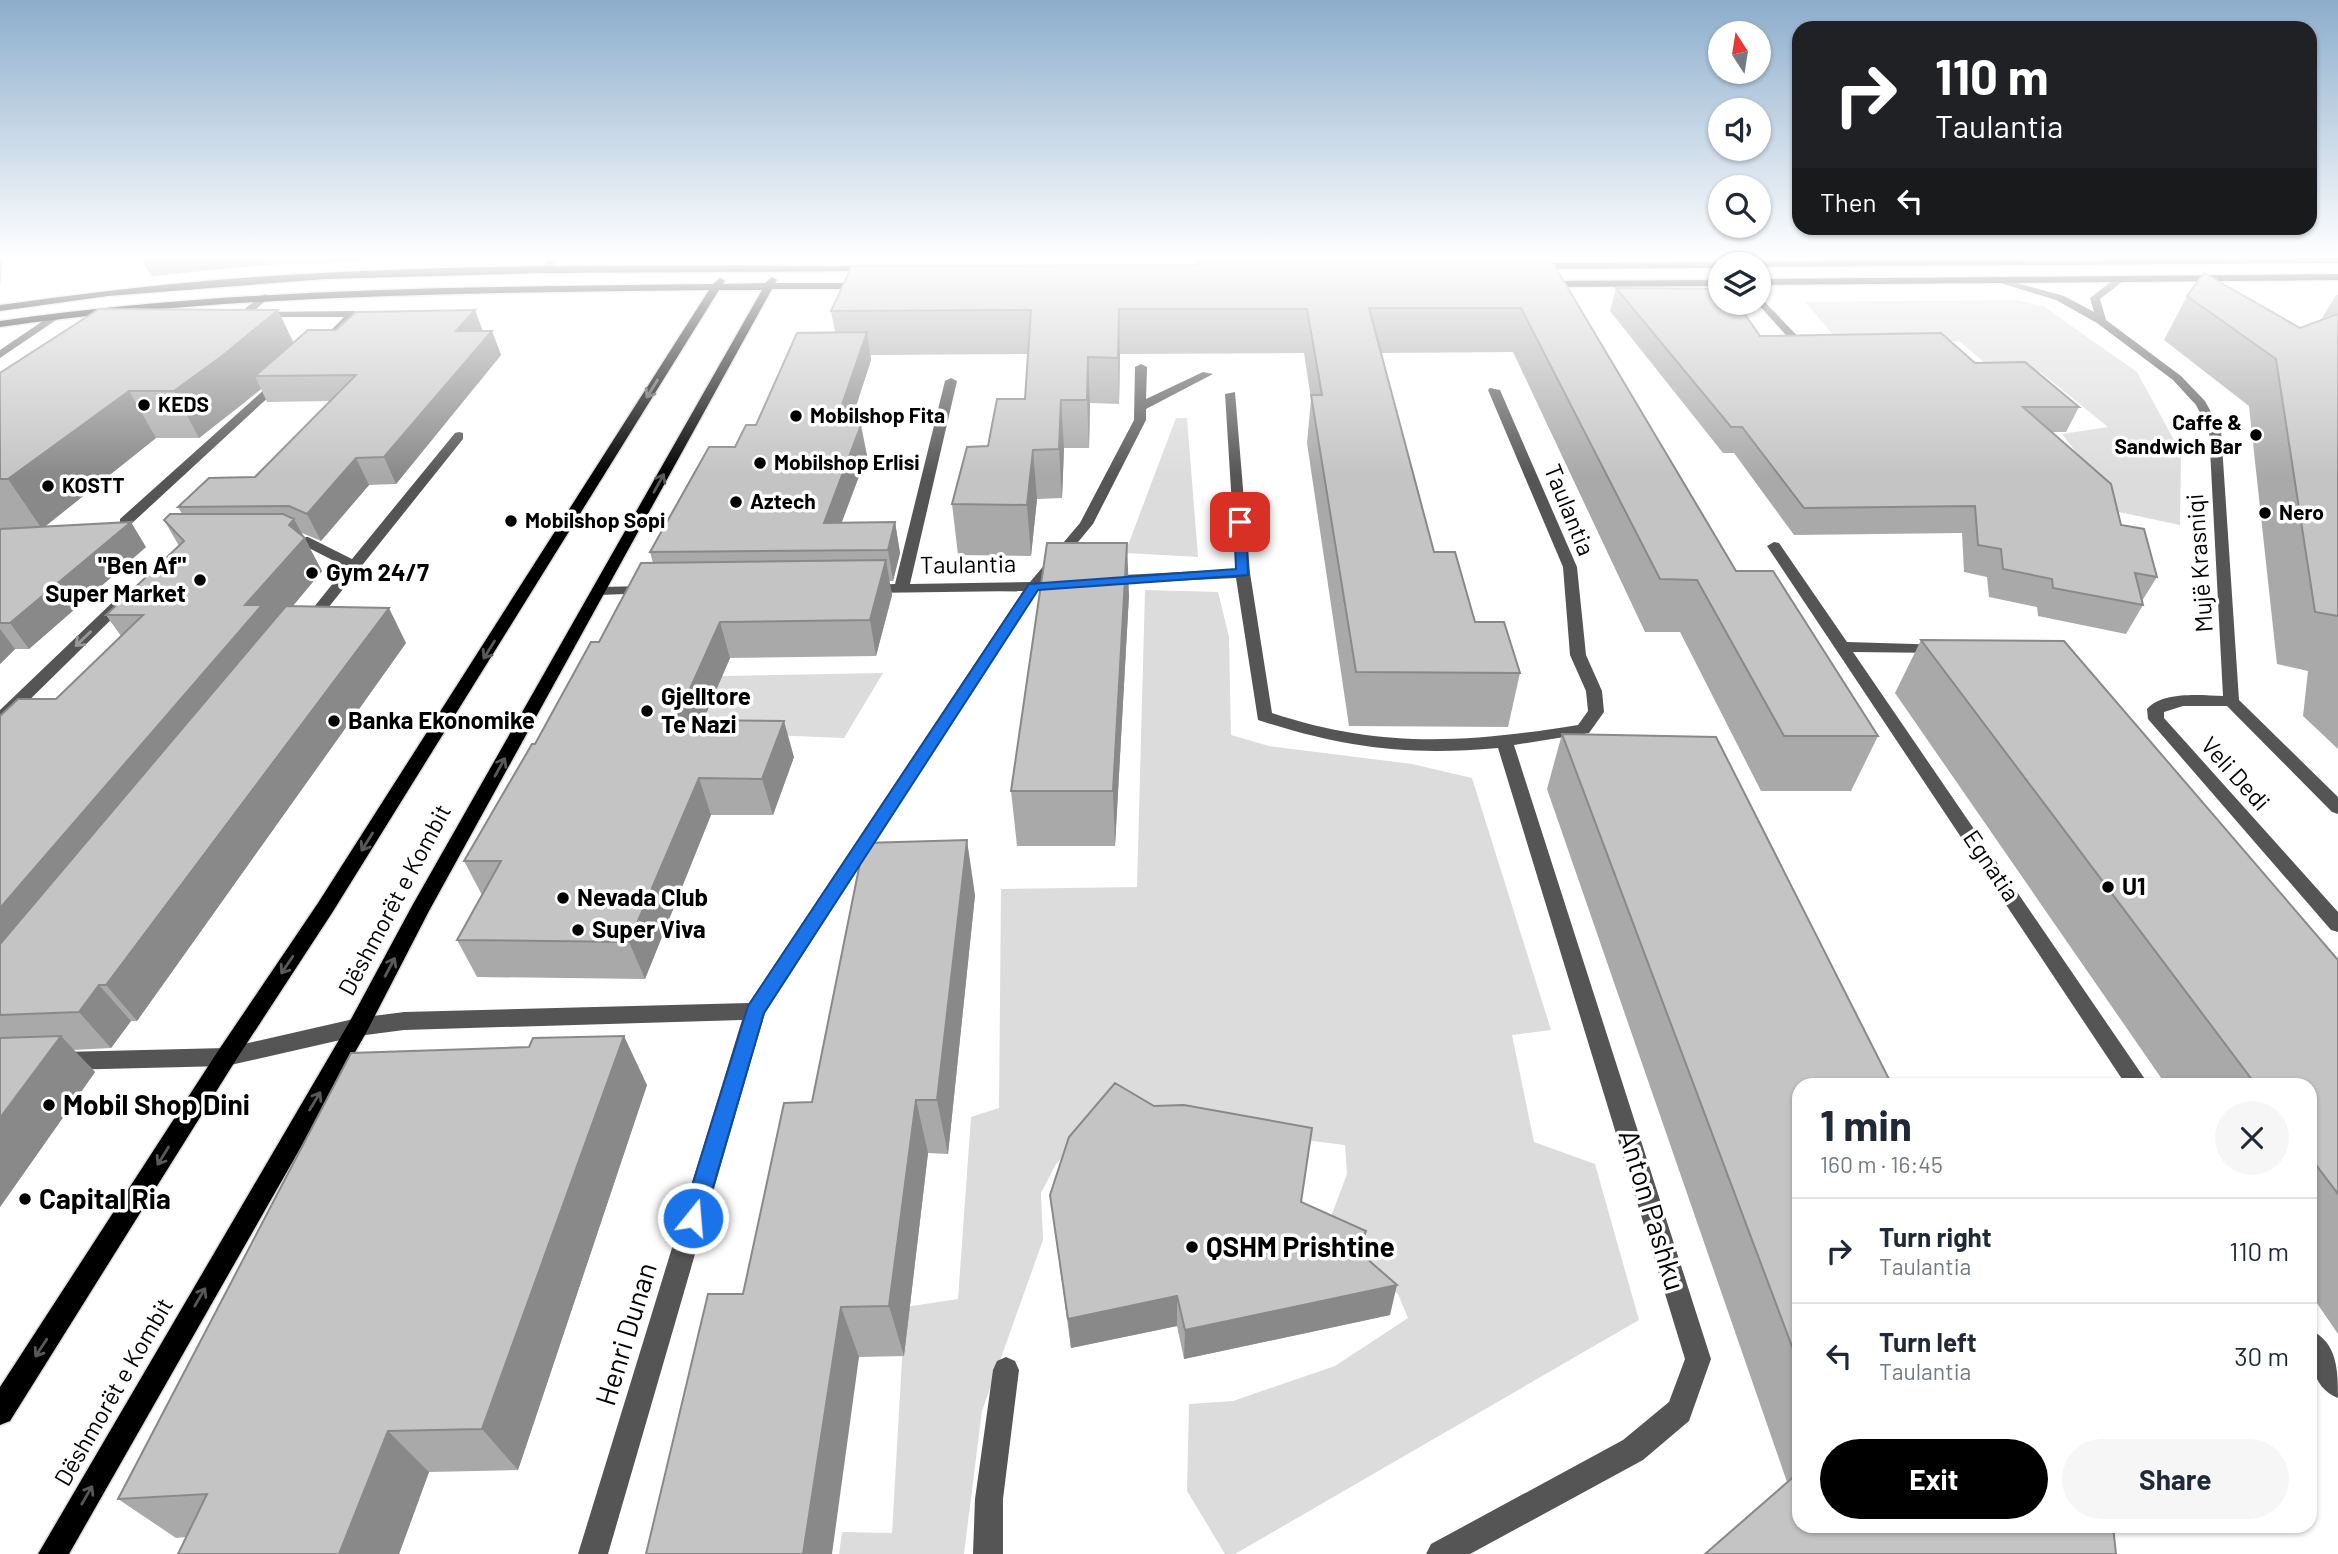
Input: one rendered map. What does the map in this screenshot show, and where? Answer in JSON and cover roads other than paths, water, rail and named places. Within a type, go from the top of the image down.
[{"type":"main road","name":"Dëshmorët e Kombit","points":[[0,1412],[226,1057],[325,908],[689,331]]},
{"type":"main road","name":"Dëshmorët e Kombit","points":[[54,1554],[359,1027],[419,911],[743,331]]},
{"type":"street","points":[[0,355],[36,331]]},
{"type":"street","points":[[324,341],[336,331]]},
{"type":"street","points":[[1788,331],[1811,356]]},
{"type":"street","name":"Mujë Krasniqi","points":[[2114,331],[2177,378],[2201,404],[2215,430],[2231,701]]},
{"type":"street","points":[[125,522],[294,368]]},
{"type":"street","name":"Henri Dunan","points":[[593,1554],[755,1011],[1034,587],[1086,524],[1140,419],[1141,368]]},
{"type":"street","points":[[1140,407],[1207,374]]},
{"type":"street","points":[[901,589],[951,381]]},
{"type":"street","name":"Taulantia","points":[[1494,390],[1570,567],[1578,655],[1594,691],[1596,712],[1583,729],[1505,743]]},
{"type":"street","points":[[1231,394],[1243,573],[1264,716],[1298,729],[1351,742],[1407,748],[1455,748],[1505,743]]},
{"type":"street","points":[[299,635],[459,436]]},
{"type":"street","points":[[264,540],[303,540],[355,566]]},
{"type":"street","name":"Egnatia","points":[[1774,546],[2132,1078]]},
{"type":"street","points":[[1084,582],[1243,573]]},
{"type":"street","name":"Taulantia","points":[[847,589],[1034,587],[1059,584]]},
{"type":"street","points":[[0,719],[136,588]]},
{"type":"street","points":[[599,591],[658,590]]},
{"type":"street","points":[[1843,647],[1954,648]]},
{"type":"street","name":"Veli Dedi","points":[[2231,701],[2182,701],[2165,704],[2155,709],[2156,719],[2338,925]]},
{"type":"street","points":[[2231,701],[2338,808]]},
{"type":"street","name":"Anton Pashku","points":[[1441,1554],[1633,1450],[1679,1411],[1698,1359],[1505,743]]},
{"type":"street","points":[[41,1062],[226,1057],[359,1027],[404,1021],[755,1011]]},
{"type":"street","points":[[2317,1354],[2338,1385]]},
{"type":"street","points":[[988,1554],[989,1499],[1006,1370]]},
{"type":"place","name":"KEDS","points":[[144,405]]},
{"type":"place","name":"Mobilshop Fita","points":[[796,416]]},
{"type":"place","name":"Caffe & Sandwich Bar","points":[[2256,435]]},
{"type":"place","name":"Mobilshop Erlisi","points":[[760,463]]},
{"type":"place","name":"KOSTT","points":[[48,486]]},
{"type":"place","name":"Aztech","points":[[736,502]]},
{"type":"place","name":"Nero","points":[[2265,513]]},
{"type":"place","name":"Mobilshop Sopi","points":[[511,521]]},
{"type":"place","name":"Gym 24/7","points":[[312,573]]},
{"type":"place","name":"\"Ben Af\" Super Market","points":[[200,580]]},
{"type":"place","name":"Gjelltore Te Nazi","points":[[647,711]]},
{"type":"place","name":"Banka Ekonomike","points":[[334,721]]},
{"type":"place","name":"U1","points":[[2108,887]]},
{"type":"place","name":"Nevada Club","points":[[563,898]]},
{"type":"place","name":"Super Viva","points":[[578,930]]},
{"type":"place","name":"Mobil Shop Dini","points":[[49,1105]]},
{"type":"place","name":"Capital Ria","points":[[25,1199]]},
{"type":"place","name":"QSHM Prishtine","points":[[1192,1247]]}]
